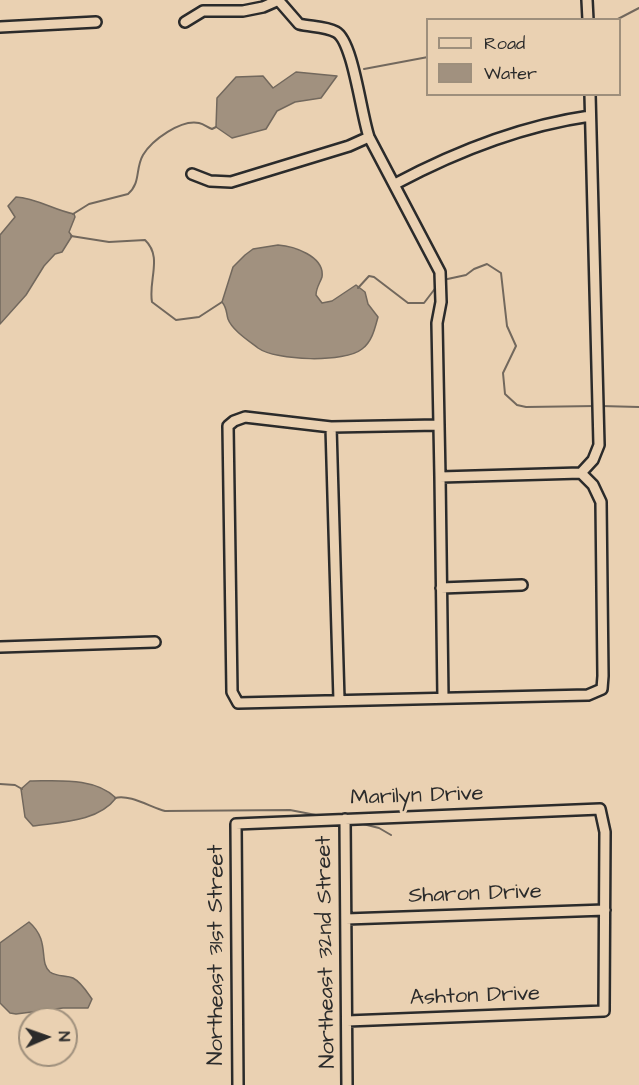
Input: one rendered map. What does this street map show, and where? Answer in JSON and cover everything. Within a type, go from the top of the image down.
[{"type":"street","points":[[185,21],[203,10],[243,11],[263,7],[279,0],[299,24],[328,29],[342,36],[351,55],[362,115],[369,136],[440,273],[438,425],[443,698]]},
{"type":"street","points":[[587,0],[588,18]]},
{"type":"street","points":[[0,27],[96,22]]},
{"type":"street","points":[[440,477],[582,473],[593,460],[599,445],[590,96]]},
{"type":"street","points":[[395,184],[447,156],[504,135],[563,120],[590,116]]},
{"type":"street","points":[[192,174],[210,181],[231,182],[349,146],[369,136]]},
{"type":"street","points":[[438,425],[331,428],[245,417],[228,426],[232,692],[238,703],[244,705],[339,700],[588,695],[602,689],[601,502],[593,485],[582,473]]},
{"type":"street","points":[[331,428],[339,700]]},
{"type":"street","points":[[441,588],[522,585]]},
{"type":"street","points":[[0,647],[155,642]]},
{"type":"street","name":"Marilyn Drive","points":[[236,824],[600,809],[605,831],[605,910]]},
{"type":"street","name":"Northeast 32nd Street","points":[[345,819],[347,1085]]},
{"type":"street","name":"Northeast 31st Street","points":[[236,824],[238,1085]]},
{"type":"street","name":"Sharon Drive","points":[[346,919],[605,910]]},
{"type":"street","name":"Ashton Drive","points":[[347,1021],[604,1011],[605,910]]},
{"type":"water","points":[[296,72],[337,76],[321,98],[295,102],[277,111],[266,129],[232,138],[216,127],[217,98],[236,77],[263,76],[273,88]]},
{"type":"water","points":[[16,197],[74,214],[75,217],[69,232],[72,236],[62,252],[55,254],[44,266],[26,295],[0,324],[0,235],[15,217],[8,206]]},
{"type":"water","points":[[278,245],[299,250],[318,263],[322,270],[322,277],[316,295],[322,303],[332,301],[356,285],[365,292],[368,304],[378,317],[371,339],[362,349],[341,357],[310,359],[279,356],[258,348],[233,327],[222,302],[233,267],[253,249]]},
{"type":"water","points":[[30,781],[87,783],[98,786],[116,798],[99,812],[78,820],[33,826],[25,817],[21,789]]},
{"type":"water","points":[[29,922],[40,936],[47,968],[53,974],[70,977],[79,982],[92,999],[88,1008],[18,1007],[18,1014],[10,1013],[0,1003],[0,943]]},
{"type":"waterway","points":[[620,18],[639,8]]},
{"type":"waterway","points":[[364,69],[426,57]]},
{"type":"waterway","points":[[73,214],[89,204],[128,194],[135,185],[139,165],[147,149],[176,127],[192,123],[201,123],[212,129],[216,127]]},
{"type":"waterway","points":[[71,236],[109,242],[145,240],[150,247],[154,261],[152,302],[176,320],[199,317],[222,302]]},
{"type":"waterway","points":[[443,280],[466,275],[487,264],[501,273],[507,326],[516,346],[503,373],[505,394],[517,405],[526,407],[596,406]]},
{"type":"waterway","points":[[358,288],[369,276],[374,277],[408,303],[424,303],[437,286]]},
{"type":"waterway","points":[[601,406],[639,407]]},
{"type":"waterway","points":[[0,784],[15,785],[22,789]]},
{"type":"waterway","points":[[115,798],[133,799],[165,811],[290,810],[321,816]]},
{"type":"waterway","points":[[359,823],[379,828],[391,835]]}]
